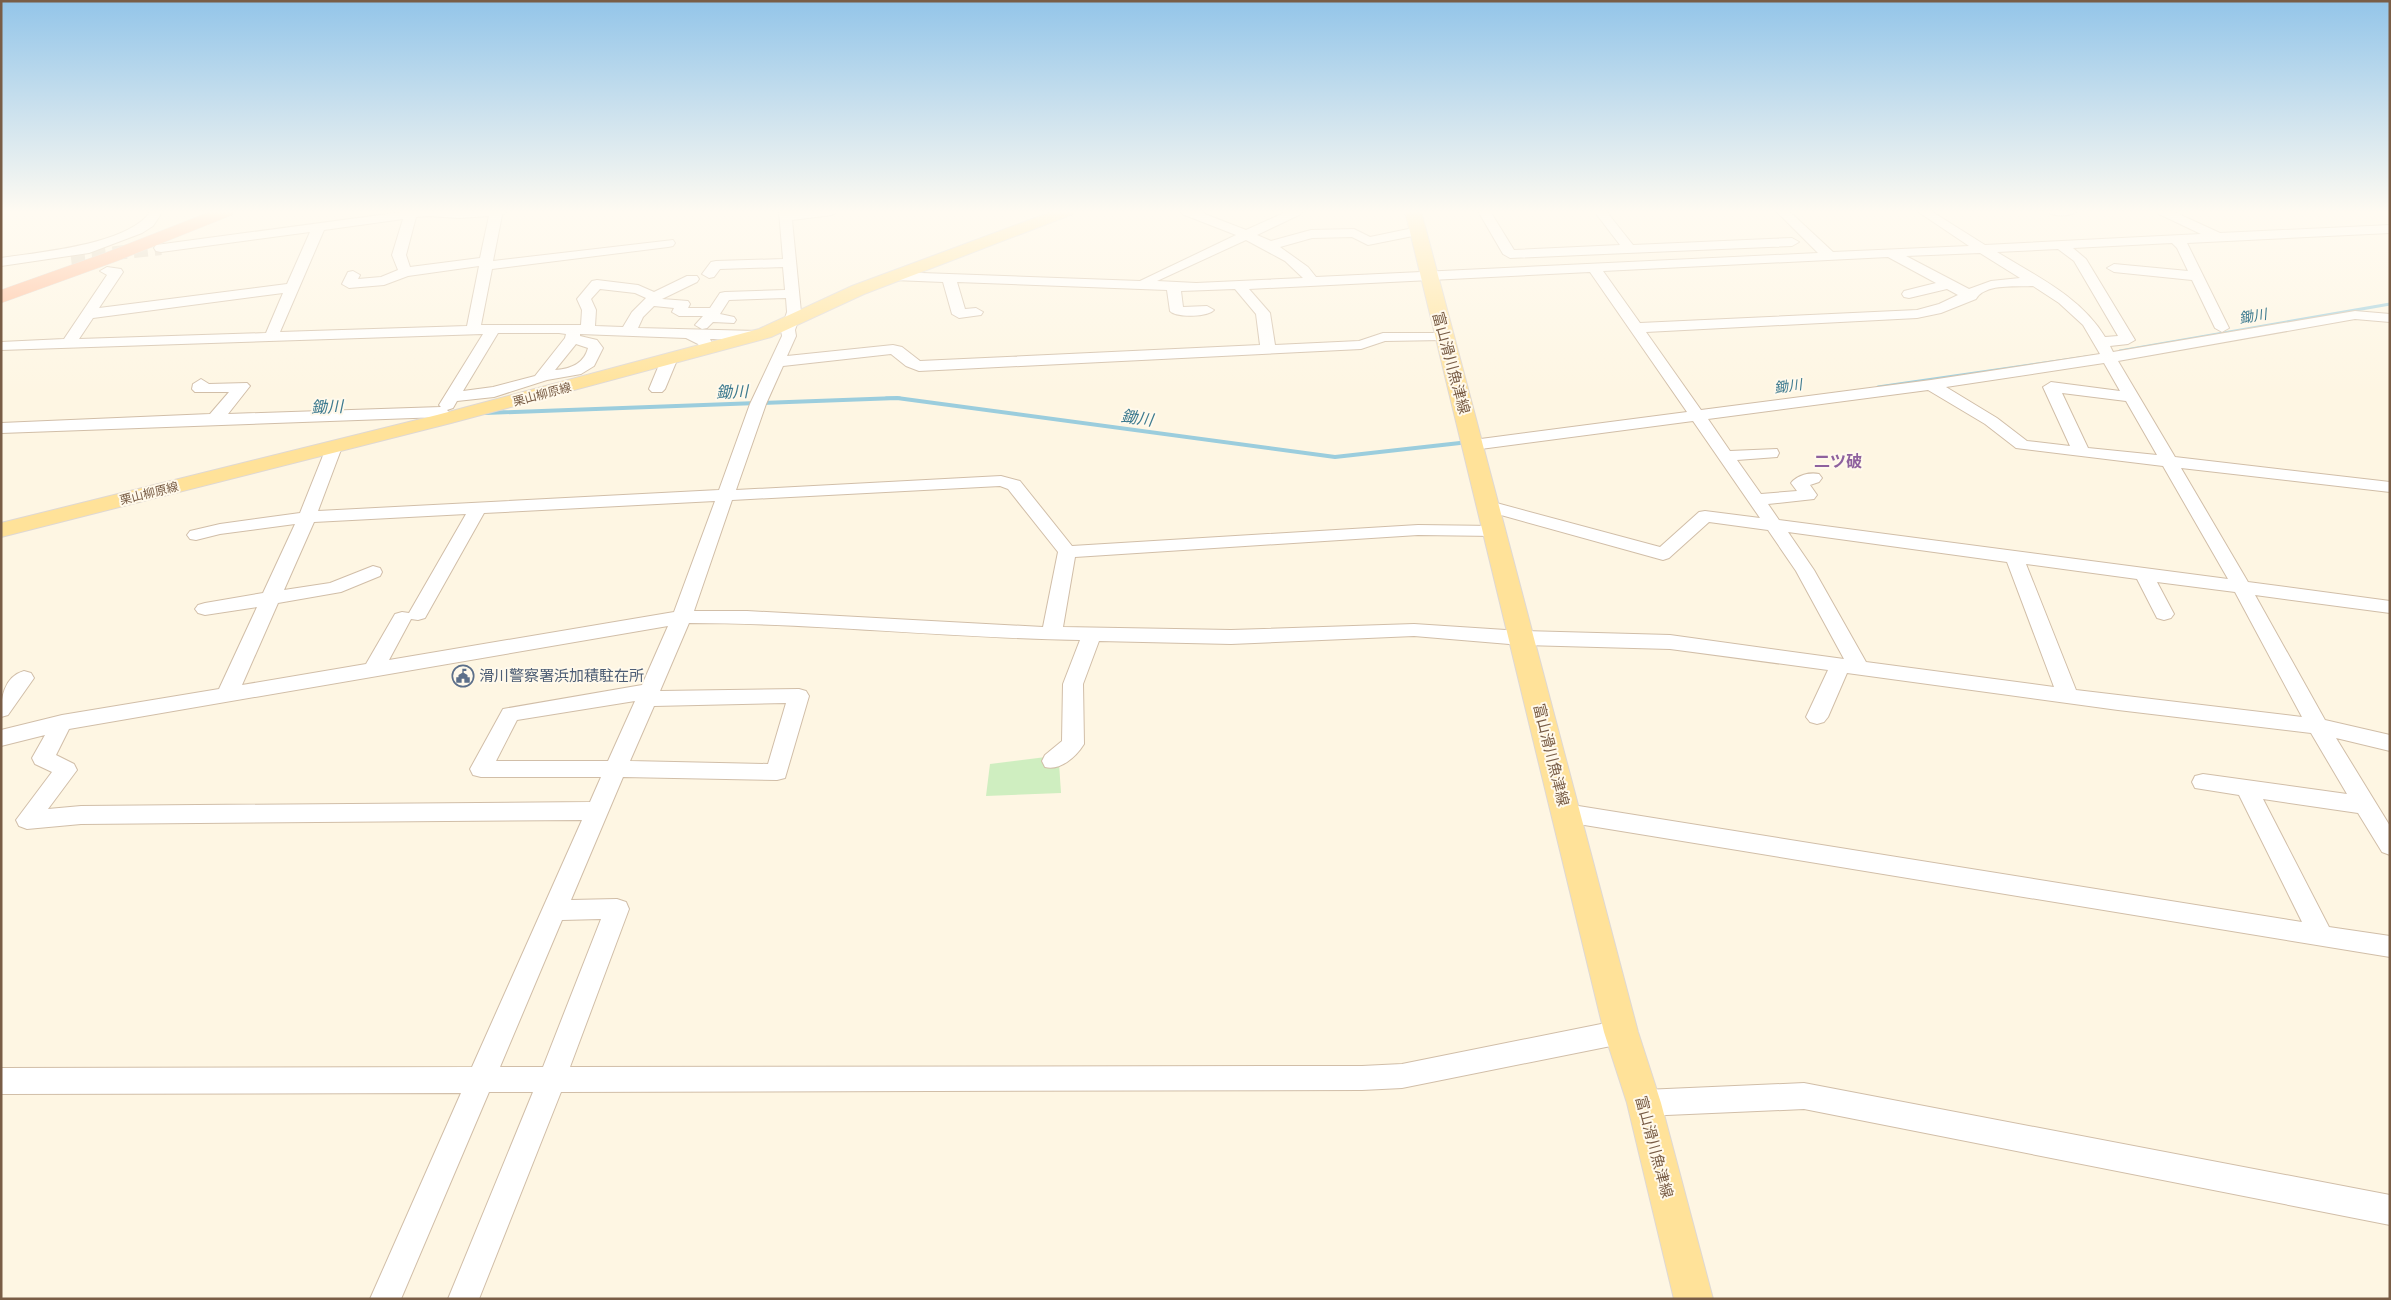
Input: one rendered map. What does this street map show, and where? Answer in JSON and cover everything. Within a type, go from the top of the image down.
[{"type":"highway","points":[[1,291],[52,272]]},
{"type":"highway","points":[[1,297],[71,272]]},
{"type":"main road","name":"栗山柳原線","points":[[1,530],[334,447],[443,416],[669,360],[758,335],[792,322],[832,301],[906,272]]},
{"type":"main road","name":"富山滑川魚津線","points":[[1428,272],[1489,506],[1621,1032],[1644,1103],[1694,1299]]},
{"type":"street","points":[[68,344],[116,272],[113,272]]},
{"type":"street","points":[[271,337],[298,272]]},
{"type":"street","points":[[353,275],[349,284],[384,281],[408,272]]},
{"type":"street","points":[[474,330],[485,272]]},
{"type":"street","points":[[385,1299],[682,617],[758,404],[789,336],[788,330],[794,312],[791,272]]},
{"type":"street","points":[[1143,286],[1147,282],[1169,272]]},
{"type":"street","points":[[1302,272],[1313,282]]},
{"type":"street","points":[[894,276],[1173,286],[1239,285],[1527,272]]},
{"type":"street","points":[[1597,272],[1726,456],[1754,500],[1805,570],[1850,668]]},
{"type":"street","points":[[1926,272],[1971,296]]},
{"type":"street","points":[[2019,272],[2064,300],[2089,324],[2170,461],[2318,726],[2390,846]]},
{"type":"street","points":[[2087,272],[2128,340],[2105,349]]},
{"type":"street","points":[[2152,272],[2197,276]]},
{"type":"street","points":[[2195,272],[2228,332]]},
{"type":"street","points":[[949,278],[959,314],[976,312]]},
{"type":"street","points":[[628,332],[636,315],[652,300],[692,279]]},
{"type":"street","points":[[1636,328],[1917,314],[1936,311],[1987,287],[2036,282]]},
{"type":"street","points":[[452,396],[494,392],[540,379],[578,333],[589,310],[584,298],[597,284],[638,289],[652,300],[683,304],[679,312],[712,315],[729,320]]},
{"type":"street","points":[[1909,294],[1949,284]]},
{"type":"street","points":[[1239,285],[1262,312],[1268,349]]},
{"type":"street","points":[[1173,286],[1177,311],[1207,310]]},
{"type":"street","points":[[88,314],[291,288]]},
{"type":"street","points":[[691,335],[712,315],[725,296],[793,294]]},
{"type":"street","points":[[1473,445],[1696,414],[1931,385],[2105,349],[2355,315],[2390,318]]},
{"type":"street","points":[[1,428],[215,419],[443,416],[452,396],[493,329]]},
{"type":"street","points":[[1,346],[493,329],[578,333],[628,332],[691,335],[758,335]]},
{"type":"street","points":[[542,376],[574,371],[591,361],[596,348],[578,333]]},
{"type":"street","points":[[691,335],[704,342],[708,349]]},
{"type":"street","points":[[778,362],[893,349],[900,351],[912,365],[919,366],[1361,345],[1383,337],[1444,336]]},
{"type":"street","points":[[657,389],[669,360]]},
{"type":"street","points":[[201,384],[200,390],[242,386],[215,419]]},
{"type":"street","points":[[1931,385],[1991,421],[2022,445],[2390,487]]},
{"type":"street","points":[[2081,451],[2051,388],[2133,397]]},
{"type":"street","points":[[227,695],[307,517],[334,447]]},
{"type":"street","points":[[1726,456],[1771,453]]},
{"type":"street","points":[[1754,500],[1808,495],[1800,483],[1813,478]]},
{"type":"street","points":[[196,535],[220,529],[307,517],[1001,481],[1014,484],[1067,552],[1052,632]]},
{"type":"street","points":[[1489,506],[1663,554],[1705,516],[1771,523],[2390,607]]},
{"type":"street","points":[[373,670],[410,616],[478,508]]},
{"type":"street","points":[[1067,552],[1418,530],[1495,530]]},
{"type":"street","points":[[2014,557],[2068,696]]},
{"type":"street","points":[[205,609],[334,588],[373,572]]},
{"type":"street","points":[[2144,575],[2164,614]]},
{"type":"street","points":[[1,738],[62,723],[682,617],[747,617],[994,632],[1230,637],[1414,630],[1454,631],[1522,638],[1670,642],[1850,668],[2318,726],[2390,743]]},
{"type":"street","points":[[1053,762],[1073,744],[1073,684],[1092,634]]},
{"type":"street","points":[[1817,717],[1850,668]]},
{"type":"street","points":[[1,710],[24,678]]},
{"type":"street","points":[[648,694],[799,696],[777,772],[615,769],[481,769],[510,714],[648,694]]},
{"type":"street","points":[[62,723],[43,758],[66,770],[27,820],[81,815],[597,812]]},
{"type":"street","points":[[2203,782],[2365,805]]},
{"type":"street","points":[[2246,788],[2321,936]]},
{"type":"street","points":[[1566,813],[2390,947]]},
{"type":"street","points":[[463,1299],[552,1080],[617,909],[554,910]]},
{"type":"street","points":[[1,1081],[1382,1077],[1402,1076],[1621,1032]]},
{"type":"street","points":[[1644,1103],[1804,1096],[2390,1210]]},
{"type":"green space","points":[[1046,757],[1059,763],[1061,793],[986,796],[990,764]]},
{"type":"waterway","name":"鋤川","points":[[2120,351],[2390,304]]},
{"type":"waterway","name":"鋤川","points":[[1878,387],[2093,356]]},
{"type":"waterway","name":"鋤川","points":[[886,398],[897,398]]},
{"type":"waterway","name":"鋤川","points":[[485,413],[897,398]]},
{"type":"waterway","name":"鋤川","points":[[897,398],[1335,457],[1460,443]]},
{"type":"place","name":"滑川警察署浜加積駐在所","points":[[463,676]]},
{"type":"district","name":"二ツ破","points":[[1838,461]]}]
